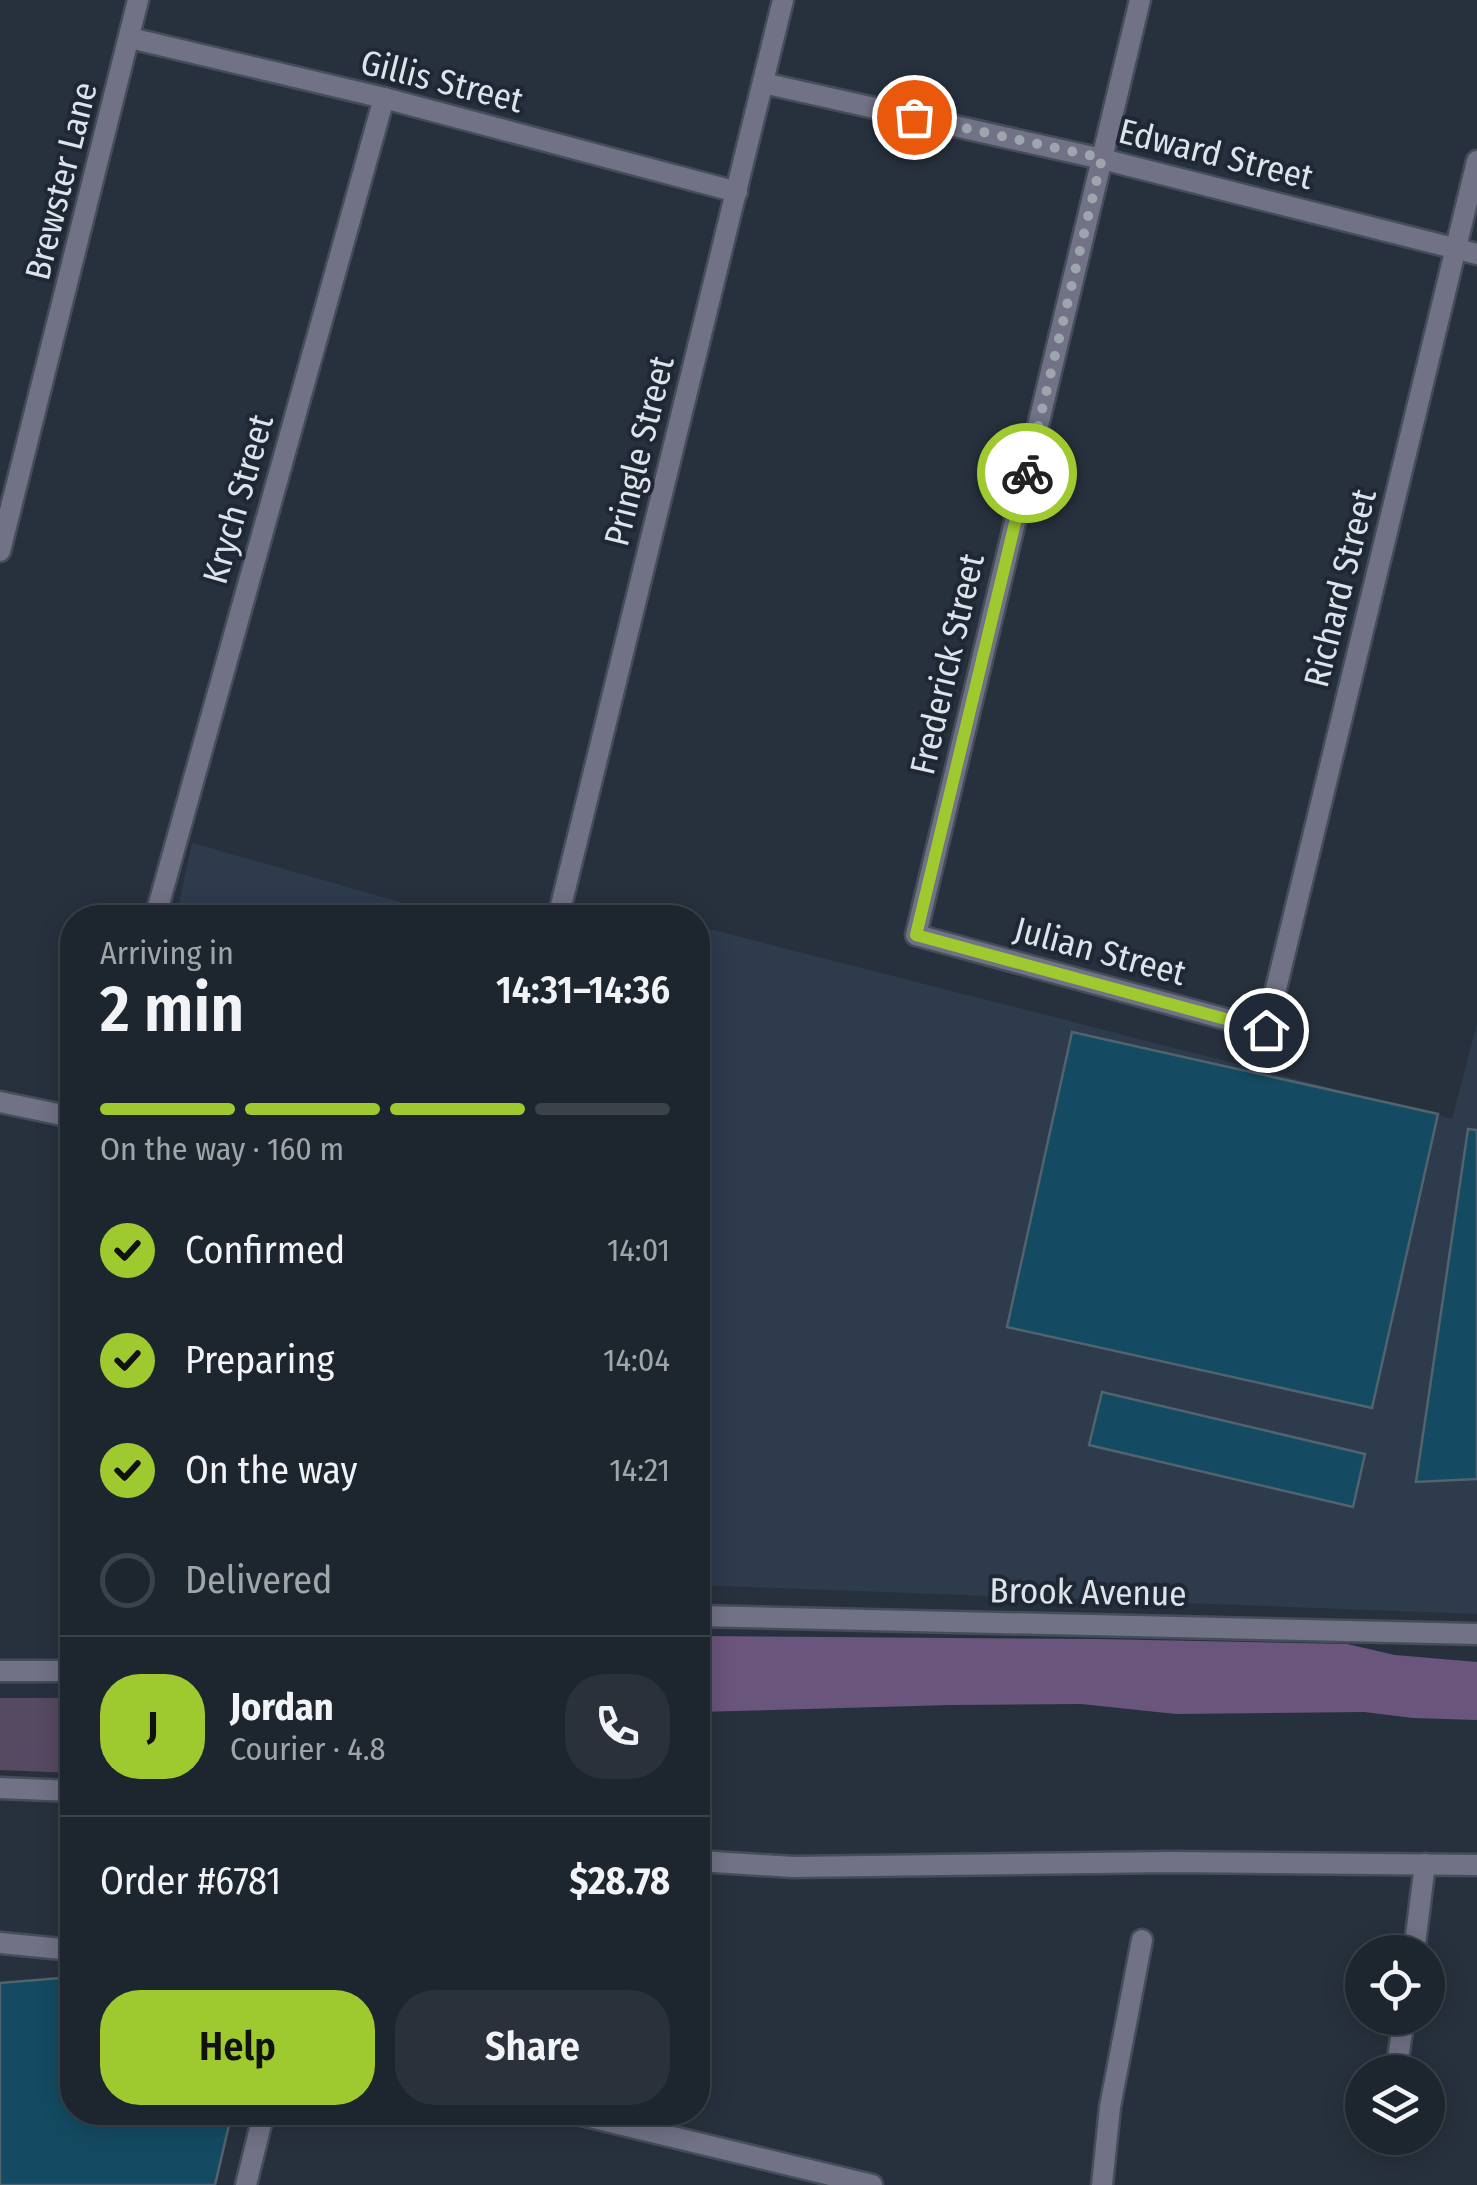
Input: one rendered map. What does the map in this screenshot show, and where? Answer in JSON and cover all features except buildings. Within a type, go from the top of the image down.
[{"type":"street","name":"Brewster Lane","points":[[0,551],[138,0]]},
{"type":"street","name":"Pringle Street","points":[[561,905],[783,0]]},
{"type":"street","name":"Frederick Street","points":[[916,935],[1140,0]]},
{"type":"street","name":"Gillis Street","points":[[130,38],[384,98],[737,192]]},
{"type":"street","name":"Edward Street","points":[[763,83],[1102,158],[1466,252]]},
{"type":"street","name":"Krych Street","points":[[159,905],[384,98]]},
{"type":"street","name":"Richard Street","points":[[1266,1030],[1466,252],[1477,162]]},
{"type":"street","name":"Julian Street","points":[[916,935],[1266,1030]]},
{"type":"street","points":[[0,1102],[60,1114]]},
{"type":"street","name":"Brook Avenue","points":[[710,1616],[1477,1634]]},
{"type":"street","points":[[0,1671],[60,1671]]},
{"type":"street","points":[[0,1788],[60,1790]]},
{"type":"street","points":[[710,1862],[794,1867],[1170,1862],[1477,1865]]},
{"type":"street","points":[[1416,1935],[1425,1864]]},
{"type":"street","points":[[1102,2185],[1110,2107],[1142,1940]]},
{"type":"street","points":[[0,1943],[60,1949]]},
{"type":"street","points":[[246,2185],[261,2125]]},
{"type":"street","points":[[624,2125],[872,2185]]},
{"type":"shaded area","points":[[192,843],[411,905],[179,905]]},
{"type":"shaded area","points":[[710,929],[1452,1119],[1477,1024],[1477,1614],[710,1585]]},
{"type":"shaded area","points":[[710,1636],[1347,1644],[1395,1655],[1477,1662],[1477,1720],[1364,1712],[1176,1714],[1081,1704],[710,1712]]},
{"type":"shaded area","points":[[0,1698],[60,1698],[60,1772],[0,1770]]},
{"type":"way so far","points":[[914,117],[1102,158],[1027,473]]},
{"type":"route","points":[[1027,473],[916,935],[1266,1030]]}]
